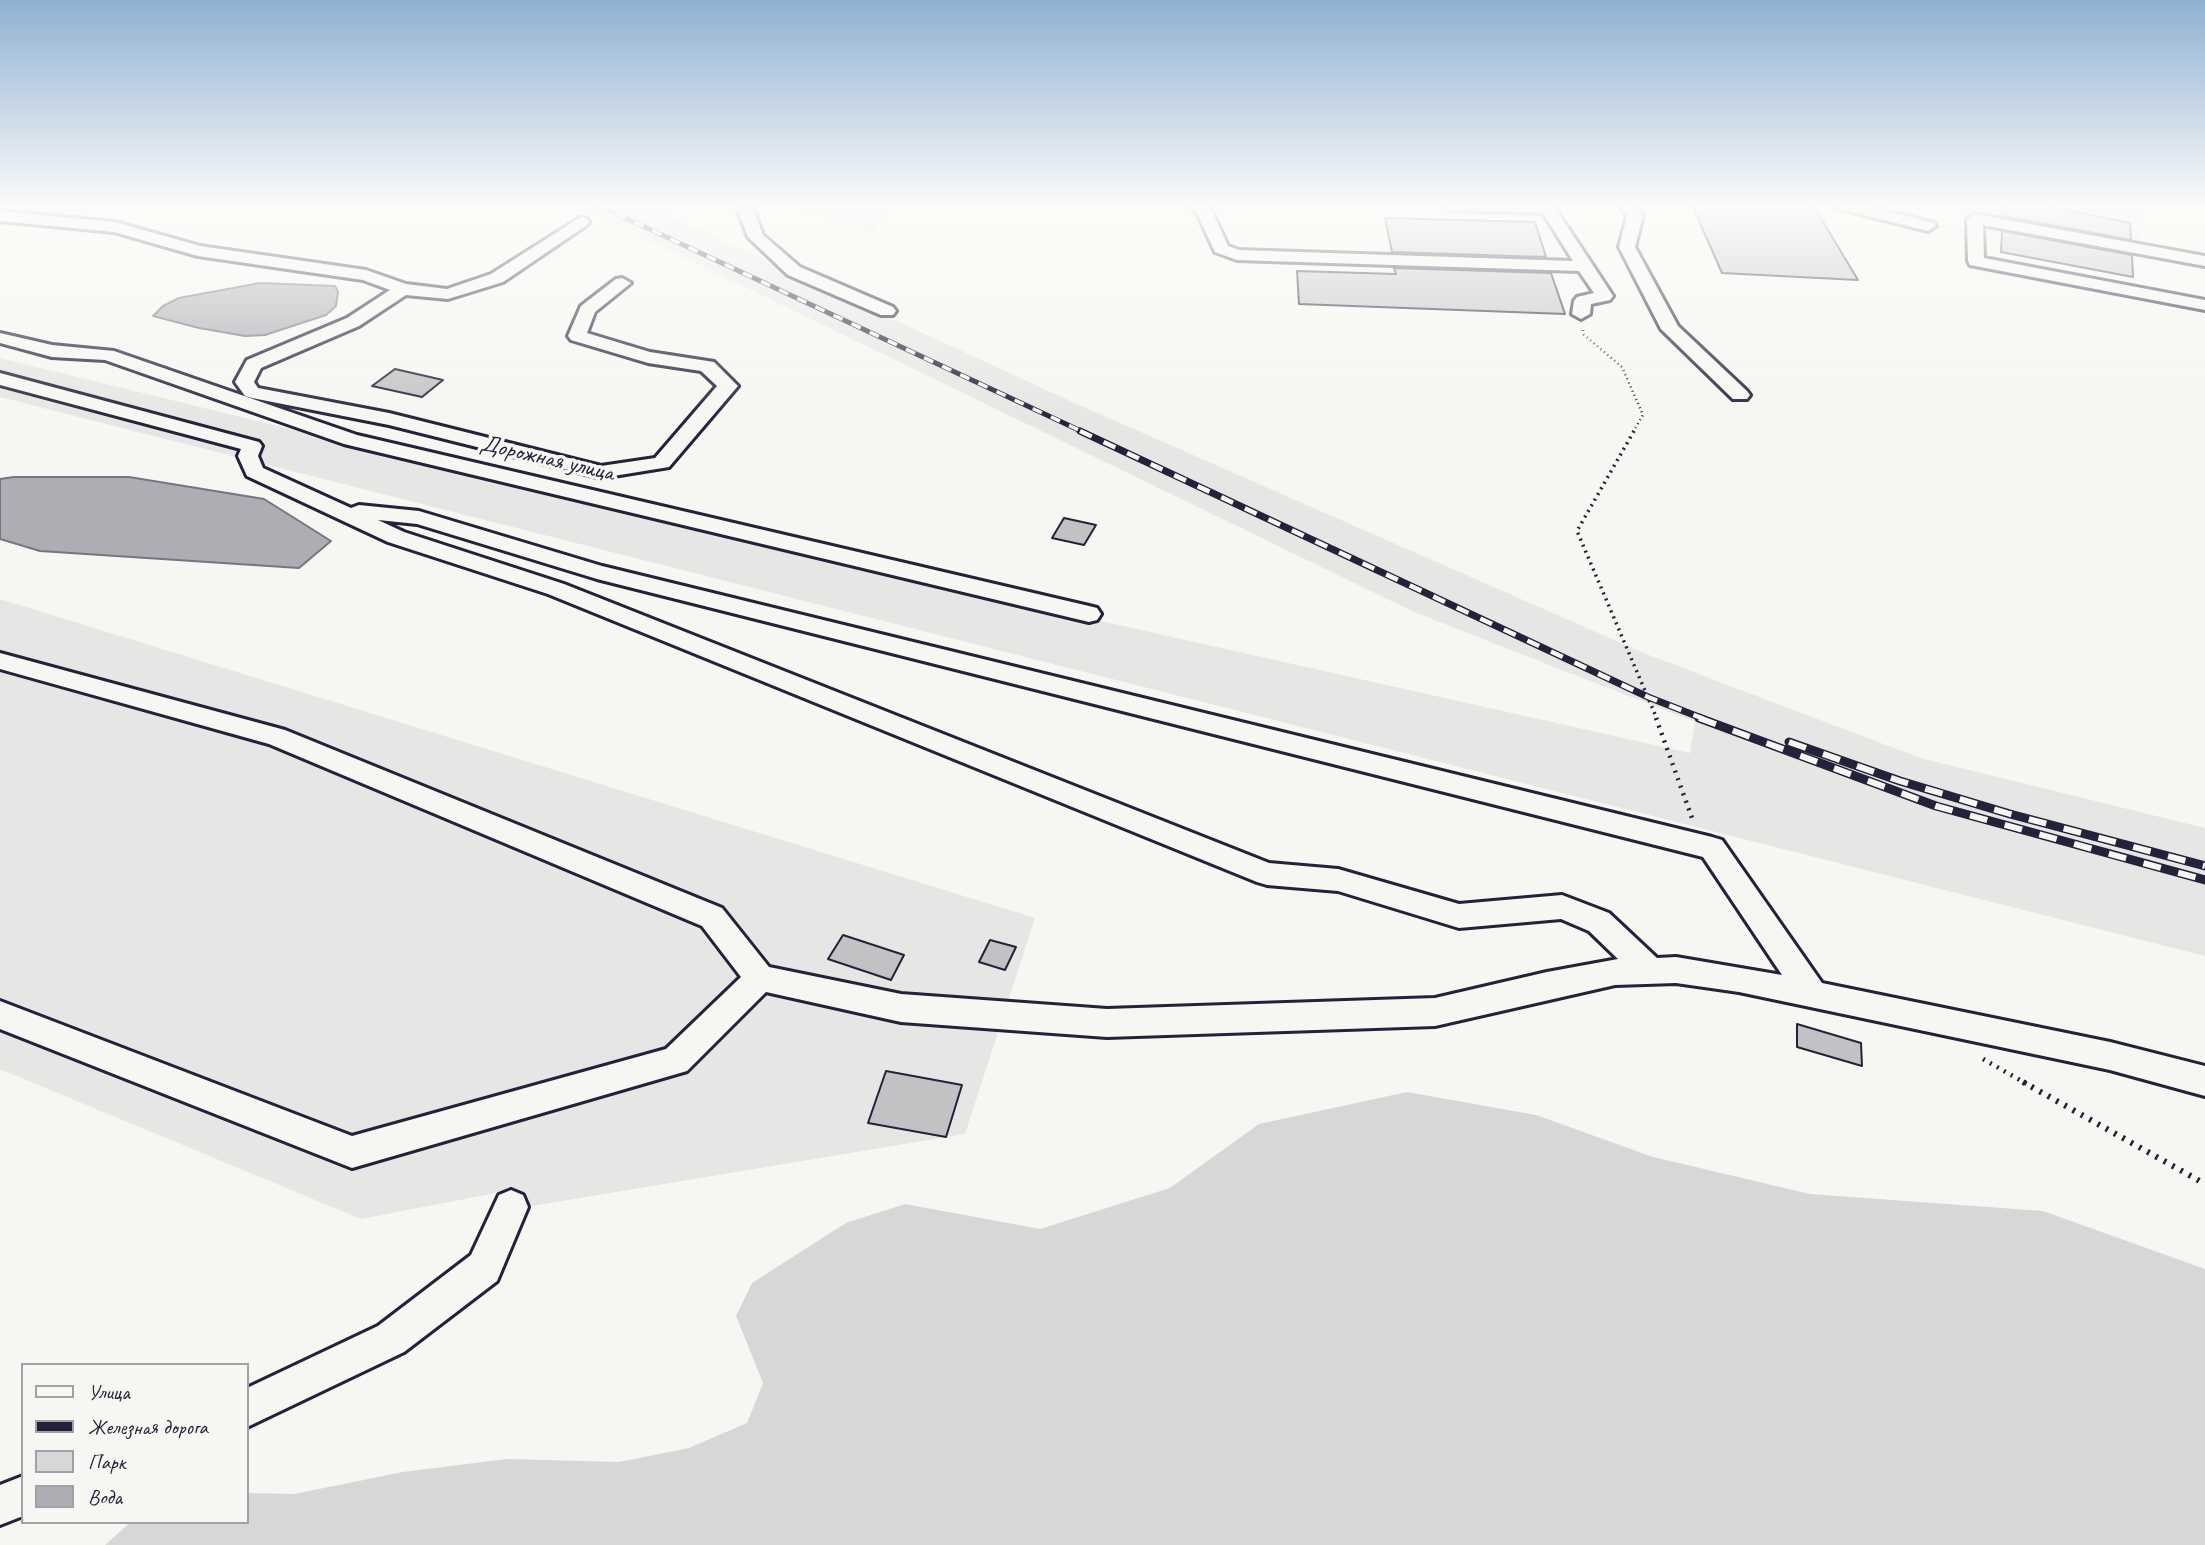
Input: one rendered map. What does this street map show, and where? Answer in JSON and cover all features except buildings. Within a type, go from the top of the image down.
[{"type":"street","points":[[372,277],[403,289],[447,294],[498,277]]},
{"type":"street","points":[[1581,314],[1583,301],[1604,296],[1591,277]]},
{"type":"street","points":[[1642,277],[1670,329],[1740,395]]},
{"type":"street","points":[[2060,277],[2205,305]]},
{"type":"street","points":[[403,289],[353,321],[254,364],[244,382],[252,392],[389,419],[601,472],[662,463],[728,386],[707,366],[648,357],[577,336],[587,310],[622,283]]},
{"type":"street","name":"Дорожная улица","points":[[0,338],[52,351],[107,355],[351,440],[1089,614]]},
{"type":"street","points":[[0,379],[252,446],[248,456],[254,472],[396,537],[556,589],[1268,874],[1338,880],[1459,916],[1562,907],[1599,922],[1650,970]]},
{"type":"street","points":[[334,509],[419,518],[597,572],[1712,848],[1813,995]]},
{"type":"street","points":[[0,661],[276,737],[712,917],[760,978],[901,1009],[1107,1023],[1435,1012],[1615,972],[1676,970],[1813,995],[2110,1056],[2205,1081]]},
{"type":"street","points":[[0,1015],[352,1152],[676,1061],[760,978]]},
{"type":"street","points":[[248,1408],[391,1339],[484,1268],[511,1207]]},
{"type":"lane","points":[[808,277],[887,311]]},
{"type":"lane","points":[[0,1505],[21,1497]]},
{"type":"path","points":[[1581,314],[1583,334],[1622,367],[1643,415],[1577,531],[1661,729],[1692,818],[1712,848]]},
{"type":"path","points":[[1974,1054],[2205,1184]]},
{"type":"shaded area","points":[[724,277],[802,277],[1070,401],[1646,654],[1920,758],[2205,828],[2205,956],[0,397],[0,358],[793,552],[1690,753],[1695,722],[1414,612]]},
{"type":"shaded area","points":[[0,599],[1035,918],[965,1134],[532,1206],[501,1192],[361,1219],[0,1069]]},
{"type":"green space","points":[[1407,1092],[1536,1115],[1653,1157],[1810,1194],[2043,1211],[2205,1269],[2205,1545],[105,1545],[129,1524],[248,1524],[248,1493],[294,1494],[403,1472],[507,1459],[619,1462],[689,1448],[747,1423],[763,1383],[736,1316],[752,1283],[846,1223],[905,1204],[1040,1229],[1170,1188],[1259,1124]]},
{"type":"water","points":[[260,283],[335,286],[338,292],[336,306],[326,315],[265,335],[245,336],[153,316],[163,306],[179,298]]},
{"type":"water","points":[[129,477],[264,499],[331,541],[299,568],[40,551],[0,539],[0,479]]},
{"type":"railway","points":[[752,277],[1083,432]]},
{"type":"railway","points":[[1080,431],[1648,697],[1704,719]]},
{"type":"railway","points":[[1699,718],[1936,806],[2205,880]]},
{"type":"railway","points":[[1789,742],[1900,781],[2010,814],[2205,866]]}]
